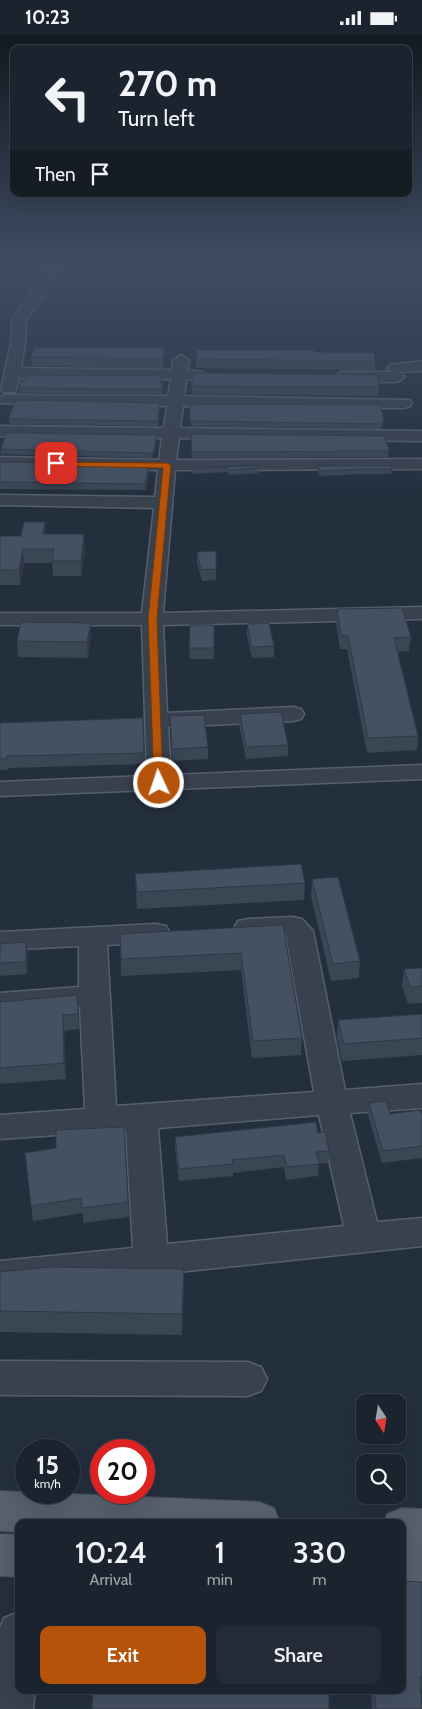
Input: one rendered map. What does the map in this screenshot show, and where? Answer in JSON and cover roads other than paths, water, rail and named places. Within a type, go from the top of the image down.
[{"type":"main road","points":[[0,1511],[173,1519]]},
{"type":"main road","points":[[406,1529],[422,1530]]},
{"type":"main road","points":[[0,1555],[15,1556]]},
{"type":"main road","points":[[406,1572],[422,1573]]},
{"type":"street","points":[[2,417],[14,373],[17,342]]},
{"type":"street","points":[[328,377],[422,366]]},
{"type":"street","points":[[14,373],[180,368],[209,375]]},
{"type":"street","points":[[159,783],[146,721],[152,619],[166,474],[180,368]]},
{"type":"street","points":[[0,462],[166,474],[422,464],[417,436],[405,405],[395,368]]},
{"type":"street","points":[[174,417],[225,401],[405,405]]},
{"type":"street","points":[[2,417],[174,417],[405,405]]},
{"type":"street","points":[[2,417],[174,417],[417,436]]},
{"type":"street","points":[[146,483],[166,474]]},
{"type":"street","points":[[0,500],[164,503]]},
{"type":"street","points":[[0,619],[152,619],[422,613]]},
{"type":"street","points":[[146,721],[293,714]]},
{"type":"street","points":[[0,789],[422,772]]},
{"type":"street","points":[[227,929],[292,926],[299,931],[332,1104],[364,1238]]},
{"type":"street","points":[[0,941],[179,932]]},
{"type":"street","points":[[93,937],[94,996],[101,1119]]},
{"type":"street","points":[[0,1003],[94,996]]},
{"type":"street","points":[[0,1127],[422,1096]]},
{"type":"street","points":[[141,1116],[151,1261]]},
{"type":"street","points":[[0,1276],[422,1232]]},
{"type":"street","points":[[0,1378],[248,1379]]},
{"type":"street","points":[[11,1709],[15,1671]]}]
